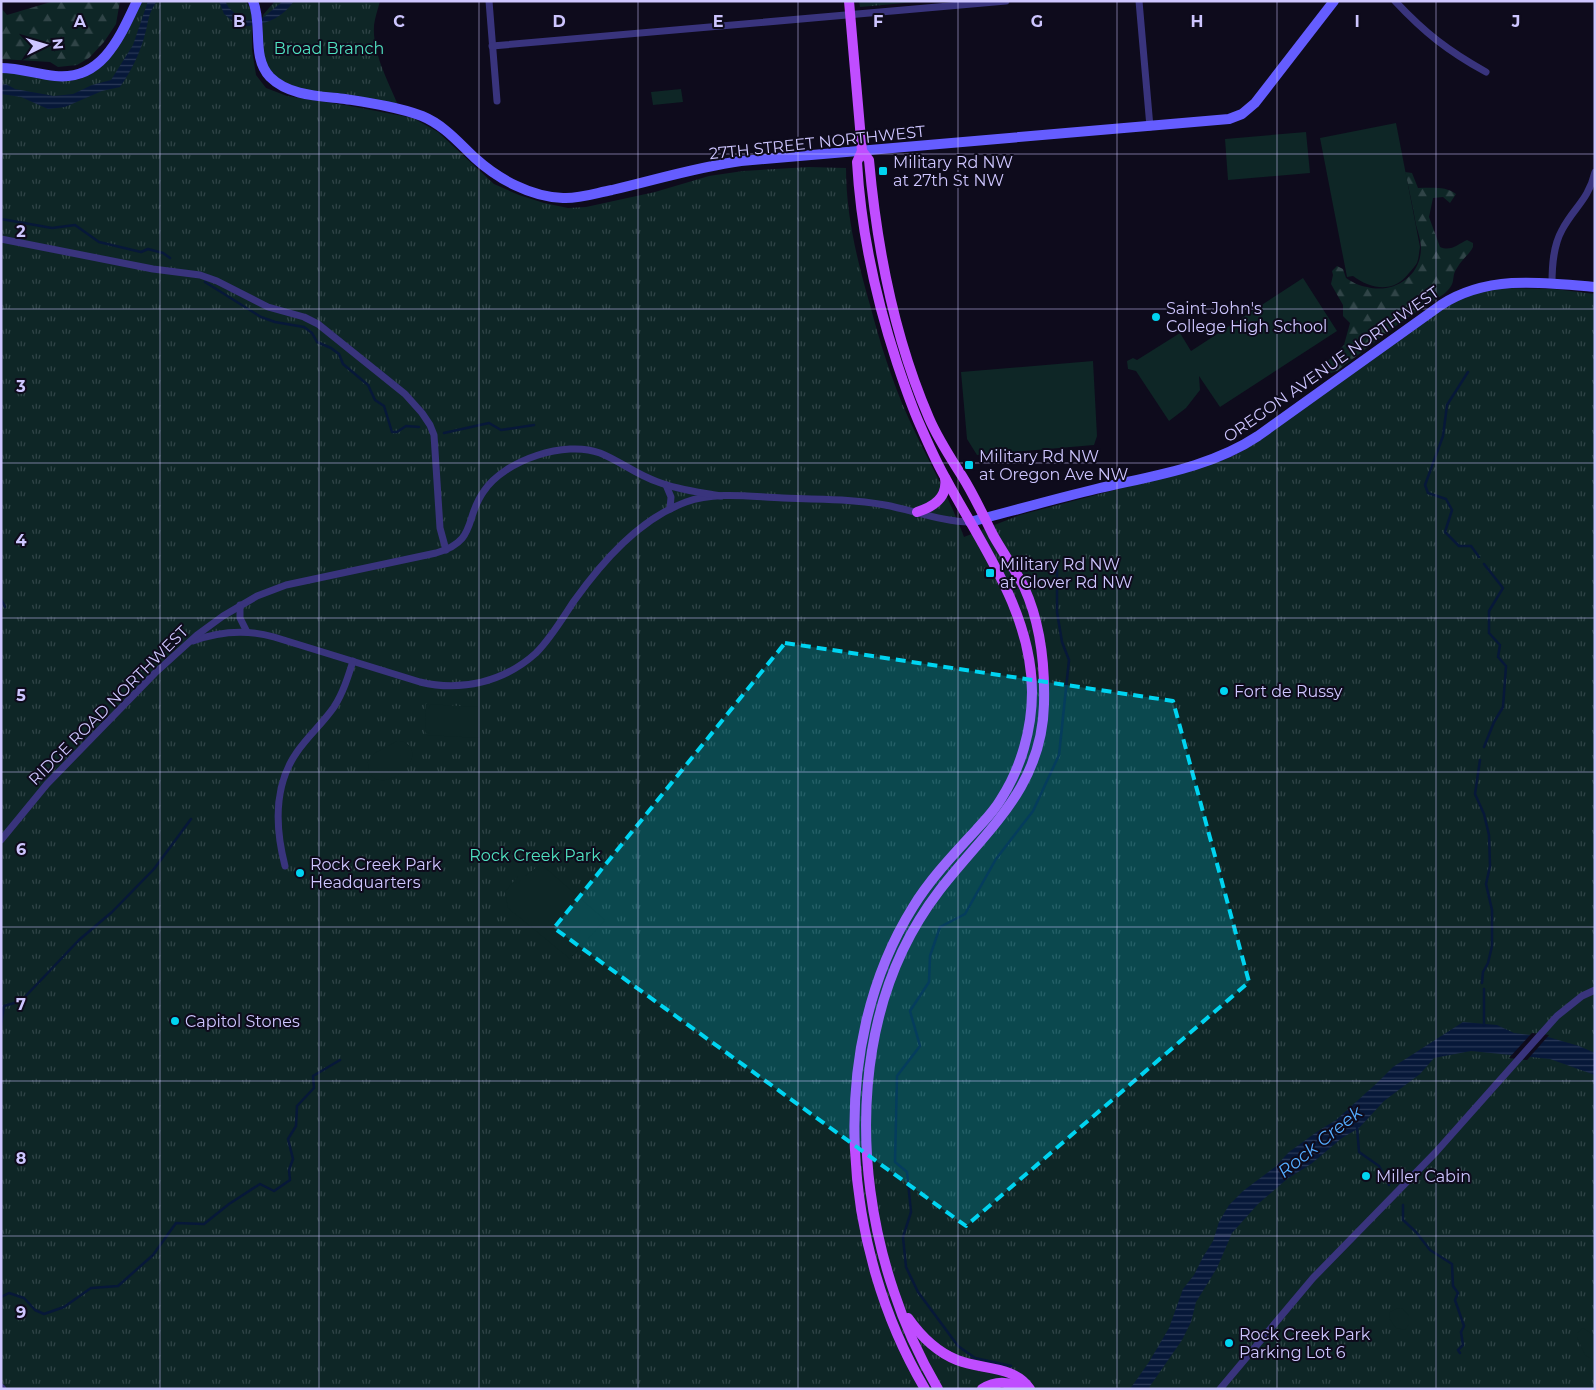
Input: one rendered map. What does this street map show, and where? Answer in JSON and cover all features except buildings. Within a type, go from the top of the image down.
[{"type":"main road","points":[[849,1],[862,151],[857,162],[865,243],[889,341],[911,403],[946,483],[944,493],[937,503],[916,512]]},
{"type":"main road","points":[[862,151],[869,160],[876,224],[886,280],[911,372],[937,436],[963,478],[1024,587],[1040,645],[1044,708],[1038,745],[1033,761],[1018,793],[995,826],[938,892],[914,930],[894,972],[875,1030],[866,1103],[870,1184],[880,1244],[898,1306],[921,1358],[938,1389]]},
{"type":"main road","points":[[924,1389],[905,1353],[876,1280],[864,1230],[857,1178],[855,1106],[860,1050],[864,1027],[877,983],[885,962],[913,907],[955,853],[1002,799],[1019,764],[1029,730],[1032,690],[1026,640],[1012,601],[944,477]]},
{"type":"main road","points":[[898,1306],[913,1326],[931,1344],[953,1359],[971,1366],[1011,1374],[1025,1382],[1030,1389]]},
{"type":"main road","points":[[982,1389],[1001,1382],[1023,1389]]},
{"type":"street","points":[[1,68],[59,76],[72,76],[85,72],[101,61],[112,48],[124,29],[137,1]]},
{"type":"street","points":[[489,1],[497,101]]},
{"type":"street","points":[[492,46],[1006,1]]},
{"type":"street","points":[[1139,1],[1150,127]]},
{"type":"street","points":[[1395,1],[1417,24],[1444,47],[1486,72]]},
{"type":"street","name":"27TH STREET NORTHWEST","points":[[255,2],[258,47],[262,63],[270,77],[279,84],[301,93],[393,108],[422,116],[448,132],[481,164],[495,173],[518,186],[563,198],[577,197],[732,162],[1222,121],[1238,117],[1255,103],[1332,2]]},
{"type":"street","points":[[1552,284],[1552,264],[1558,238],[1567,222],[1586,197],[1595,172]]},
{"type":"street","points":[[1,239],[153,269],[200,275],[217,281],[268,307],[304,317],[318,324],[405,394],[427,420],[434,438],[440,528],[446,550]]},
{"type":"street","name":"OREGON AVENUE NORTHWEST","points":[[970,522],[1054,499],[1192,466],[1230,453],[1258,436],[1418,321],[1456,296],[1474,289],[1496,284],[1552,284],[1595,287]]},
{"type":"street","name":"RIDGE ROAD NORTHWEST","points":[[1,840],[56,775],[155,673],[211,624],[240,605],[286,585],[446,550],[458,543],[466,533],[478,499],[491,482],[506,470],[547,452],[570,448],[591,450],[645,477],[666,485],[691,492],[721,496]]},
{"type":"street","points":[[666,485],[671,497],[670,509]]},
{"type":"street","points":[[188,643],[221,633],[247,632],[269,635],[411,680],[437,686],[468,685],[500,676],[535,653],[553,633],[587,584],[607,560],[644,526],[670,509],[696,499],[721,496],[853,501],[916,512],[956,522],[970,522]]},
{"type":"street","points":[[240,605],[240,618],[247,632]]},
{"type":"street","points":[[285,866],[277,821],[281,787],[296,753],[334,708],[353,661]]},
{"type":"street","points":[[1220,1389],[1313,1278],[1436,1152],[1549,1024],[1569,1006],[1595,990]]},
{"type":"highlighted area","points":[[785,643],[1173,701],[1249,982],[966,1226],[554,928]]},
{"type":"green space","points":[[54,1],[120,1],[116,24],[104,42],[89,58],[77,65],[58,67],[50,62],[1,59],[1,8],[7,15]]},
{"type":"green space","name":"Rock Creek Park","points":[[141,1],[246,1],[252,12],[252,50],[256,75],[266,88],[287,96],[413,118],[438,132],[494,184],[544,203],[568,208],[586,207],[655,192],[709,176],[743,171],[809,167],[846,168],[846,186],[853,237],[882,348],[908,417],[964,537],[1020,515],[1202,467],[1229,458],[1244,450],[1452,302],[1481,291],[1505,288],[1554,289],[1595,294],[1595,1389],[1,1389],[1,73],[8,71],[64,81],[81,79],[105,62]]},
{"type":"green space","name":"Broad Branch","points":[[275,1],[380,1],[374,25],[374,35],[378,56],[398,105],[293,88],[275,78],[262,55],[263,15]]},
{"type":"green space","points":[[859,1],[927,1],[860,7]]},
{"type":"green space","points":[[681,89],[683,102],[653,105],[651,92]]},
{"type":"green space","points":[[1396,123],[1420,247],[1417,263],[1411,271],[1397,284],[1382,287],[1360,281],[1353,276],[1347,277],[1320,138]]},
{"type":"green space","points":[[1306,132],[1310,173],[1228,180],[1225,139]]},
{"type":"green space","points":[[1405,172],[1412,173],[1418,188],[1443,189],[1456,194],[1450,203],[1443,197],[1433,198],[1429,217],[1440,247],[1448,249],[1467,240],[1473,243],[1473,247],[1455,271],[1451,286],[1444,294],[1401,322],[1337,371],[1328,374],[1324,365],[1344,345],[1350,323],[1343,316],[1343,305],[1331,284],[1332,271],[1337,266],[1343,269],[1346,278],[1356,284],[1377,289],[1386,288],[1404,281],[1411,275],[1420,258],[1420,242]]},
{"type":"green space","points":[[1303,278],[1337,331],[1220,407],[1199,376],[1200,390],[1186,408],[1169,421],[1136,371],[1128,369],[1127,361],[1133,358],[1137,360],[1180,333],[1191,351]]},
{"type":"green space","points":[[1093,361],[1097,436],[1094,445],[977,455],[967,439],[961,372]]},
{"type":"green space","points":[[426,704],[478,707],[480,711],[479,738],[427,735],[425,731]]},
{"type":"green space","points":[[397,741],[404,742],[410,747],[412,755],[409,764],[394,777],[384,780],[376,779],[370,773],[368,761],[375,753]]},
{"type":"green space","points":[[541,864],[605,920],[570,959],[508,908],[505,892],[518,876],[525,876]]},
{"type":"green space","points":[[1398,1308],[1403,1309],[1409,1316],[1409,1324],[1405,1330],[1396,1328],[1389,1318],[1390,1312]]},
{"type":"green space","points":[[1583,1328],[1595,1336],[1595,1361],[1585,1355],[1577,1337],[1577,1333]]},
{"type":"water","points":[[148,1],[157,1],[150,15],[137,57],[120,87],[102,91],[65,107],[48,109],[21,97],[1,94],[1,85],[6,84],[15,89],[54,96],[73,94],[92,85],[111,80],[133,45]]},
{"type":"water","points":[[219,1],[225,1],[229,8],[244,21],[264,17],[283,1],[294,1],[283,13],[270,21],[240,27],[224,14]]},
{"type":"water","name":"Rock Creek","points":[[1463,1022],[1497,1025],[1514,1033],[1548,1037],[1579,1046],[1595,1053],[1595,1075],[1550,1059],[1471,1051],[1434,1058],[1420,1074],[1384,1101],[1359,1128],[1342,1138],[1311,1164],[1287,1179],[1258,1204],[1232,1233],[1217,1268],[1196,1302],[1191,1322],[1182,1340],[1148,1389],[1130,1389],[1169,1328],[1183,1289],[1194,1275],[1213,1241],[1219,1222],[1229,1205],[1243,1191],[1275,1167],[1289,1152],[1336,1120],[1393,1067]]},
{"type":"pier","points":[[1532,1033],[1549,1035],[1527,1060],[1509,1058]]},
{"type":"waterway","points":[[1,219],[52,228],[75,225],[99,242],[141,252],[148,249],[163,253],[170,258]]},
{"type":"waterway","points":[[205,282],[261,317],[275,322],[304,327],[312,333],[317,342],[339,354],[343,364],[368,385],[375,400],[384,406],[392,432],[397,432],[406,426],[419,427]]},
{"type":"waterway","points":[[1468,372],[1447,405],[1443,436],[1425,485],[1428,493],[1446,499],[1452,510],[1445,532],[1459,546],[1471,546],[1479,557]]},
{"type":"waterway","points":[[444,433],[489,423],[501,430],[534,425]]},
{"type":"waterway","points":[[1011,1366],[975,1358],[958,1346],[918,1292],[906,1267],[903,1237],[911,1212],[907,1172],[895,1162],[897,1076],[920,1046],[910,1011],[929,982],[930,956],[940,927],[965,914],[996,859],[1033,811],[1059,755],[1069,660],[1062,642],[1057,612],[1057,561]]},
{"type":"waterway","points":[[1484,564],[1503,588],[1489,611],[1489,633],[1500,645],[1498,657],[1506,666],[1503,707],[1494,722],[1484,747]]},
{"type":"waterway","points":[[1,599],[5,607]]},
{"type":"waterway","points":[[1480,760],[1475,794],[1484,814],[1489,835],[1490,866],[1486,884],[1492,910],[1492,946],[1488,963],[1483,972],[1482,983]]},
{"type":"waterway","points":[[1,1025],[4,1006],[21,1001],[79,940],[112,912],[154,869],[191,819]]},
{"type":"waterway","points":[[1484,989],[1484,1025]]},
{"type":"waterway","points":[[1,1297],[9,1293],[24,1298],[35,1310],[44,1314],[64,1307],[91,1288],[118,1286],[153,1255],[176,1223],[204,1224],[229,1204],[260,1184],[274,1191],[290,1180],[289,1170],[293,1159],[288,1139],[296,1126],[297,1106],[314,1088],[313,1076],[340,1060]]},
{"type":"waterway","name":"Rock Creek","points":[[1357,1127],[1359,1152],[1379,1166],[1389,1185]]},
{"type":"waterway","points":[[1403,1205],[1403,1220],[1416,1232],[1430,1250],[1452,1264],[1453,1286],[1458,1293],[1455,1300],[1464,1326],[1461,1332],[1463,1345],[1458,1350],[1460,1353]]},
{"type":"place","name":"Military Rd NW at 27th St NW","points":[[883,171]]},
{"type":"place","name":"Saint John's College High School","points":[[1156,317]]},
{"type":"place","name":"Military Rd NW at Oregon Ave NW","points":[[969,465]]},
{"type":"place","name":"Military Rd NW at Glover Rd NW","points":[[990,573]]},
{"type":"place","name":"Fort de Russy","points":[[1224,691]]},
{"type":"place","name":"Rock Creek Park Headquarters","points":[[300,873]]},
{"type":"place","name":"Capitol Stones","points":[[175,1021]]},
{"type":"place","name":"Miller Cabin","points":[[1366,1176]]},
{"type":"place","name":"Rock Creek Park Parking Lot 6","points":[[1229,1343]]}]
